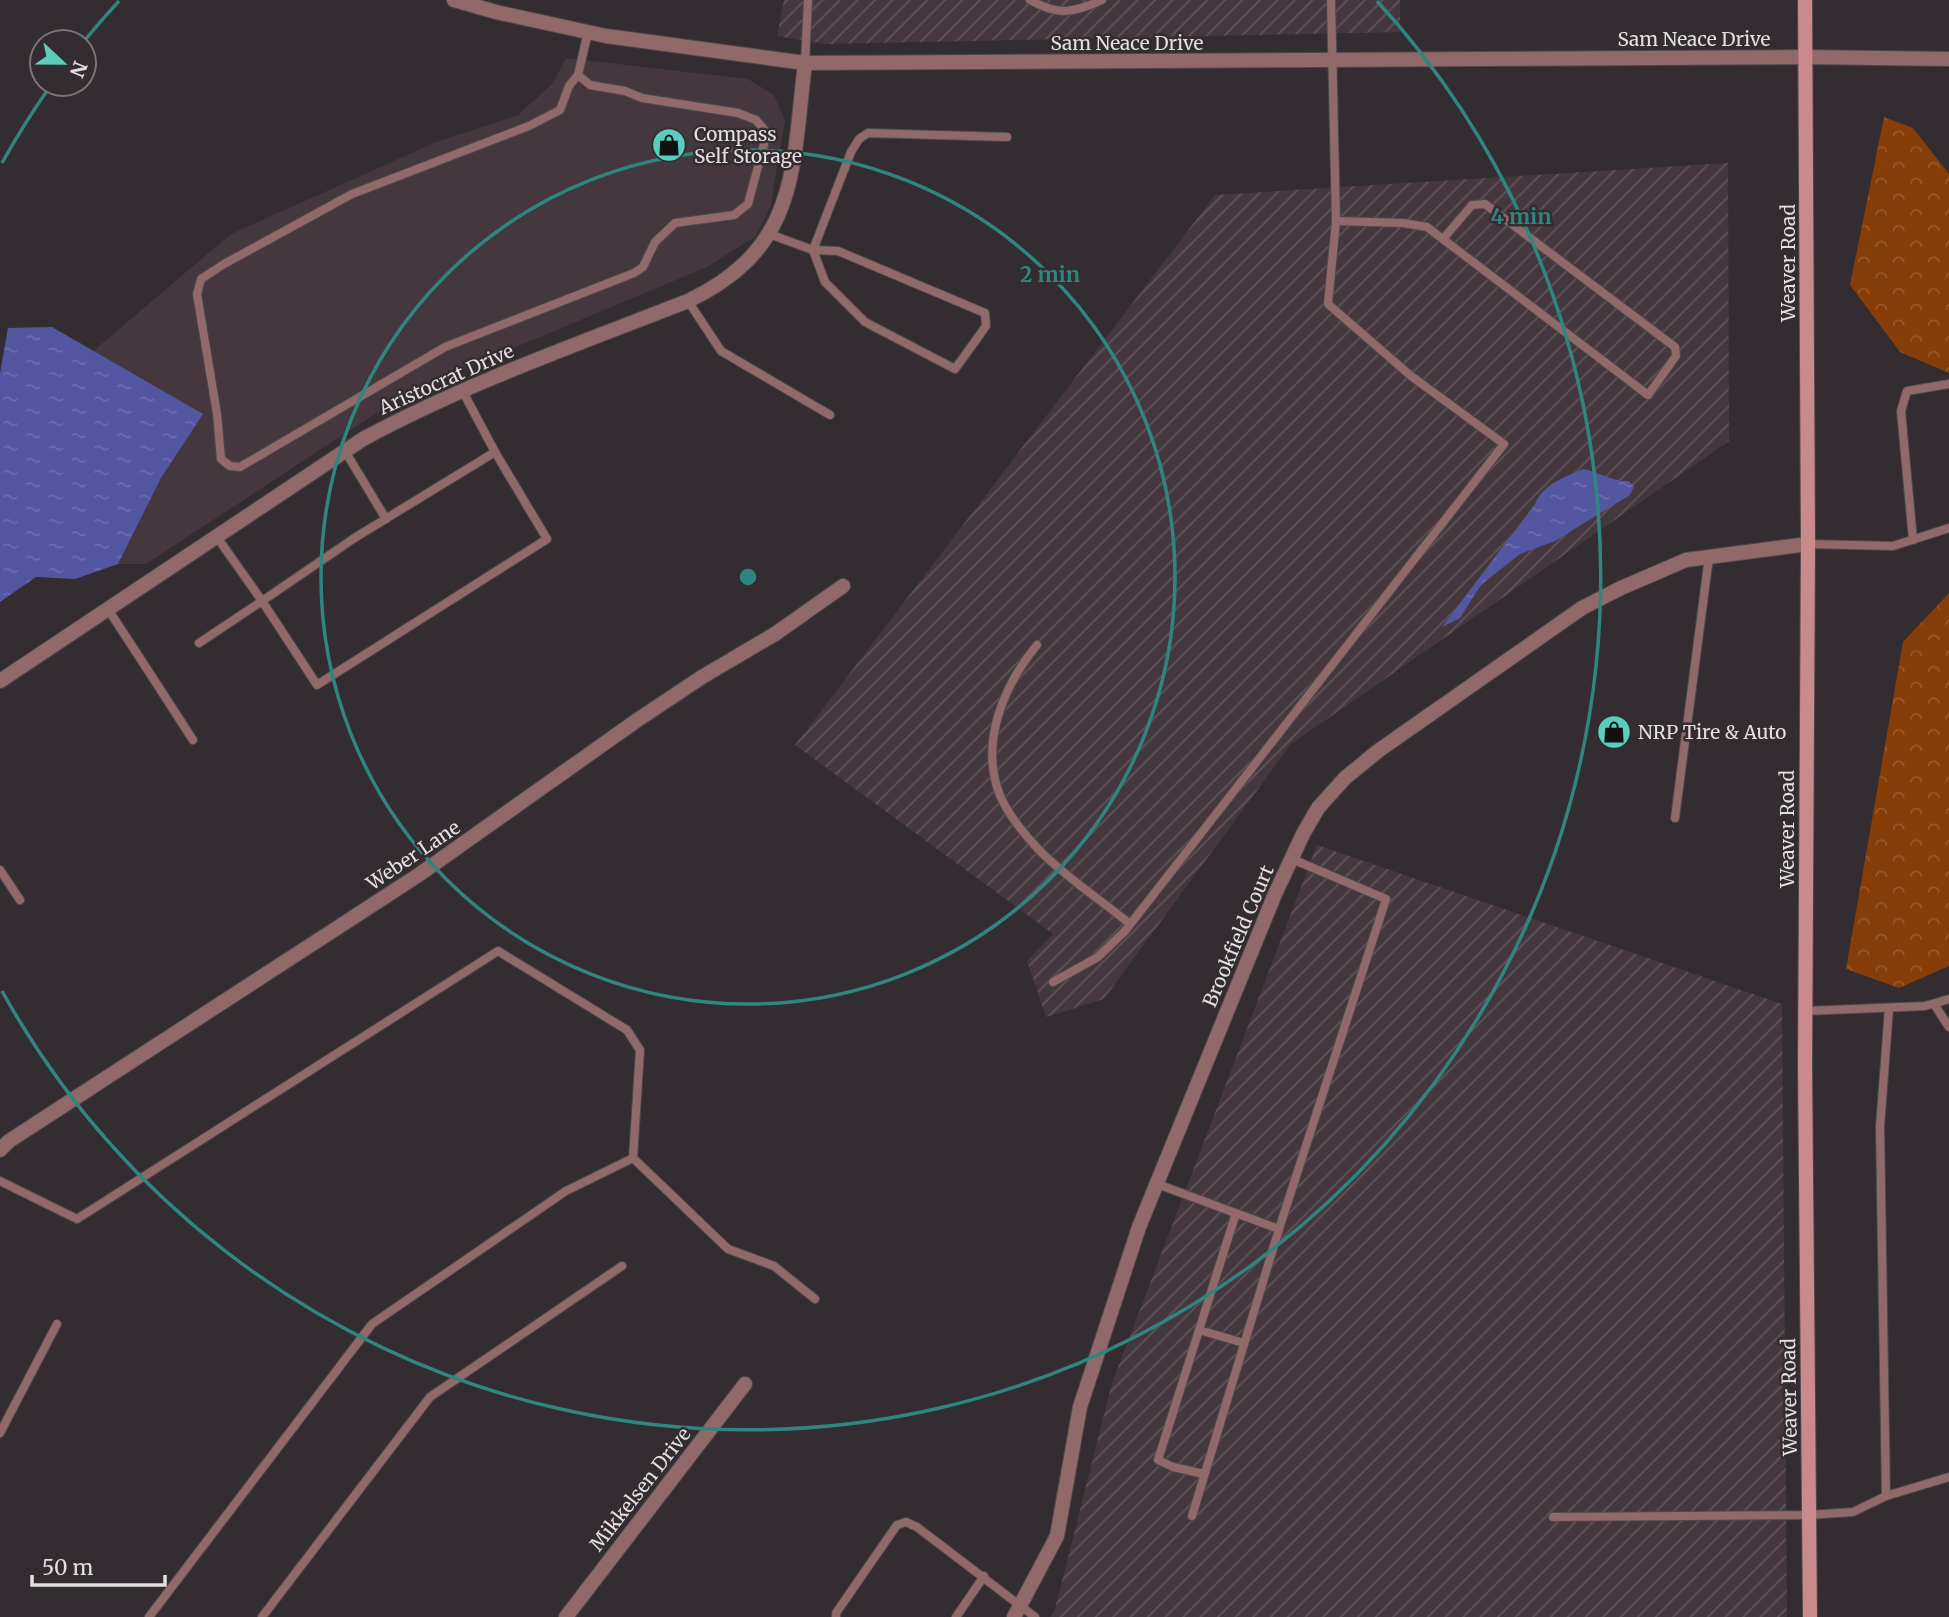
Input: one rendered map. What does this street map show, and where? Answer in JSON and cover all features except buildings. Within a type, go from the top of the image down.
[{"type":"main road","name":"Weaver Road","points":[[1805,0],[1808,544],[1805,1012],[1810,1617]]},
{"type":"street","name":"Sam Neace Drive","points":[[454,0],[588,32],[805,63],[1807,57],[1949,59]]},
{"type":"street","name":"Aristocrat Drive","points":[[0,681],[345,451],[412,412],[688,301],[711,290],[733,274],[769,234],[782,210],[791,180],[805,63]]},
{"type":"street","name":"Brookfield Court","points":[[1018,1611],[1057,1536],[1080,1407],[1139,1227],[1269,907],[1318,808],[1345,778],[1378,751],[1583,608],[1686,560],[1808,544]]},
{"type":"street","name":"Weber Lane","points":[[0,1150],[20,1134],[420,874],[647,714],[702,677],[775,634],[843,586]]},
{"type":"street","name":"Mikkelsen Drive","points":[[566,1617],[745,1384]]},
{"type":"lane","points":[[805,63],[808,0]]},
{"type":"lane","points":[[1030,0],[1041,7],[1061,12],[1082,9],[1102,0]]},
{"type":"lane","points":[[1053,982],[1098,957],[1130,924],[1504,444],[1410,376],[1328,304],[1336,221],[1331,0]]},
{"type":"lane","points":[[578,75],[590,85],[625,90],[642,98],[738,113],[756,120],[766,133],[748,204],[734,215],[675,223],[655,242],[643,267],[634,273],[445,347],[240,467],[230,466],[221,459],[217,414],[197,294],[201,279],[352,194],[529,126],[560,110],[569,86],[578,75],[588,32]]},
{"type":"lane","points":[[769,234],[813,250],[838,251],[985,313],[986,326],[955,369],[865,322],[825,282],[813,250],[851,152],[859,139],[868,133],[1007,137]]},
{"type":"lane","points":[[1336,221],[1403,223],[1427,227],[1647,395],[1676,356],[1675,347],[1485,204],[1472,205],[1443,239]]},
{"type":"lane","points":[[688,301],[721,351],[830,415]]},
{"type":"lane","points":[[1913,540],[1901,411],[1907,391],[1949,384]]},
{"type":"lane","points":[[218,537],[317,685],[547,539],[462,390]]},
{"type":"lane","points":[[345,451],[386,519]]},
{"type":"lane","points":[[199,643],[386,519],[495,452]]},
{"type":"lane","points":[[1808,544],[1893,546],[1949,528]]},
{"type":"lane","points":[[1675,818],[1709,557]]},
{"type":"lane","points":[[108,609],[192,740]]},
{"type":"lane","points":[[1037,645],[1011,681],[993,733],[994,766],[999,793],[1016,823],[1040,851],[1130,924]]},
{"type":"lane","points":[[1192,1516],[1279,1229],[1386,900],[1292,859]]},
{"type":"lane","points":[[0,870],[20,900]]},
{"type":"lane","points":[[0,1181],[77,1219],[498,951],[626,1030],[640,1050],[633,1158]]},
{"type":"lane","points":[[1805,1012],[1934,1004],[1949,999]]},
{"type":"lane","points":[[1934,1004],[1949,1027]]},
{"type":"lane","points":[[1886,1496],[1880,1127],[1889,1008]]},
{"type":"lane","points":[[633,1158],[728,1248],[774,1266],[815,1299]]},
{"type":"lane","points":[[149,1617],[372,1324],[566,1191],[633,1158]]},
{"type":"lane","points":[[1157,1184],[1279,1229]]},
{"type":"lane","points":[[1204,1474],[1158,1460],[1236,1213]]},
{"type":"lane","points":[[262,1617],[430,1397],[622,1266]]},
{"type":"lane","points":[[0,1433],[57,1324]]},
{"type":"lane","points":[[1199,1330],[1244,1343]]},
{"type":"lane","points":[[1553,1517],[1809,1515],[1853,1512],[1886,1496],[1949,1477]]},
{"type":"lane","points":[[836,1617],[836,1613],[897,1525],[906,1522],[917,1527],[984,1576],[1018,1611],[1035,1617]]},
{"type":"lane","points":[[956,1617],[984,1576]]},
{"type":"shaded area","points":[[784,0],[1400,0],[1400,32],[825,44],[777,36]]},
{"type":"shaded area","points":[[566,58],[748,79],[774,95],[785,120],[771,205],[755,237],[707,267],[407,393],[146,564],[118,564],[161,478],[202,414],[93,351],[231,234],[436,142],[518,115],[552,84]]},
{"type":"shaded area","points":[[1728,163],[1729,441],[1291,744],[1104,999],[1046,1017],[1027,961],[1053,934],[795,745],[1215,195]]},
{"type":"shaded area","points":[[1317,845],[1782,1004],[1787,1617],[1050,1617],[1055,1609],[1112,1383]]},
{"type":"green space","points":[[1884,117],[1913,128],[1949,174],[1949,373],[1900,352],[1850,285]]},
{"type":"green space","points":[[1949,593],[1949,966],[1899,988],[1846,969],[1903,642]]},
{"type":"water","points":[[52,327],[203,414],[161,478],[118,564],[75,579],[36,577],[0,602],[0,373],[8,328]]},
{"type":"water","points":[[1583,469],[1629,481],[1634,487],[1630,495],[1555,541],[1520,554],[1481,585],[1460,618],[1442,627],[1543,491],[1555,482]]},
{"type":"place","name":"Compass Self Storage","points":[[669,145]]},
{"type":"place","name":"NRP Tire & Auto","points":[[1614,732]]}]
